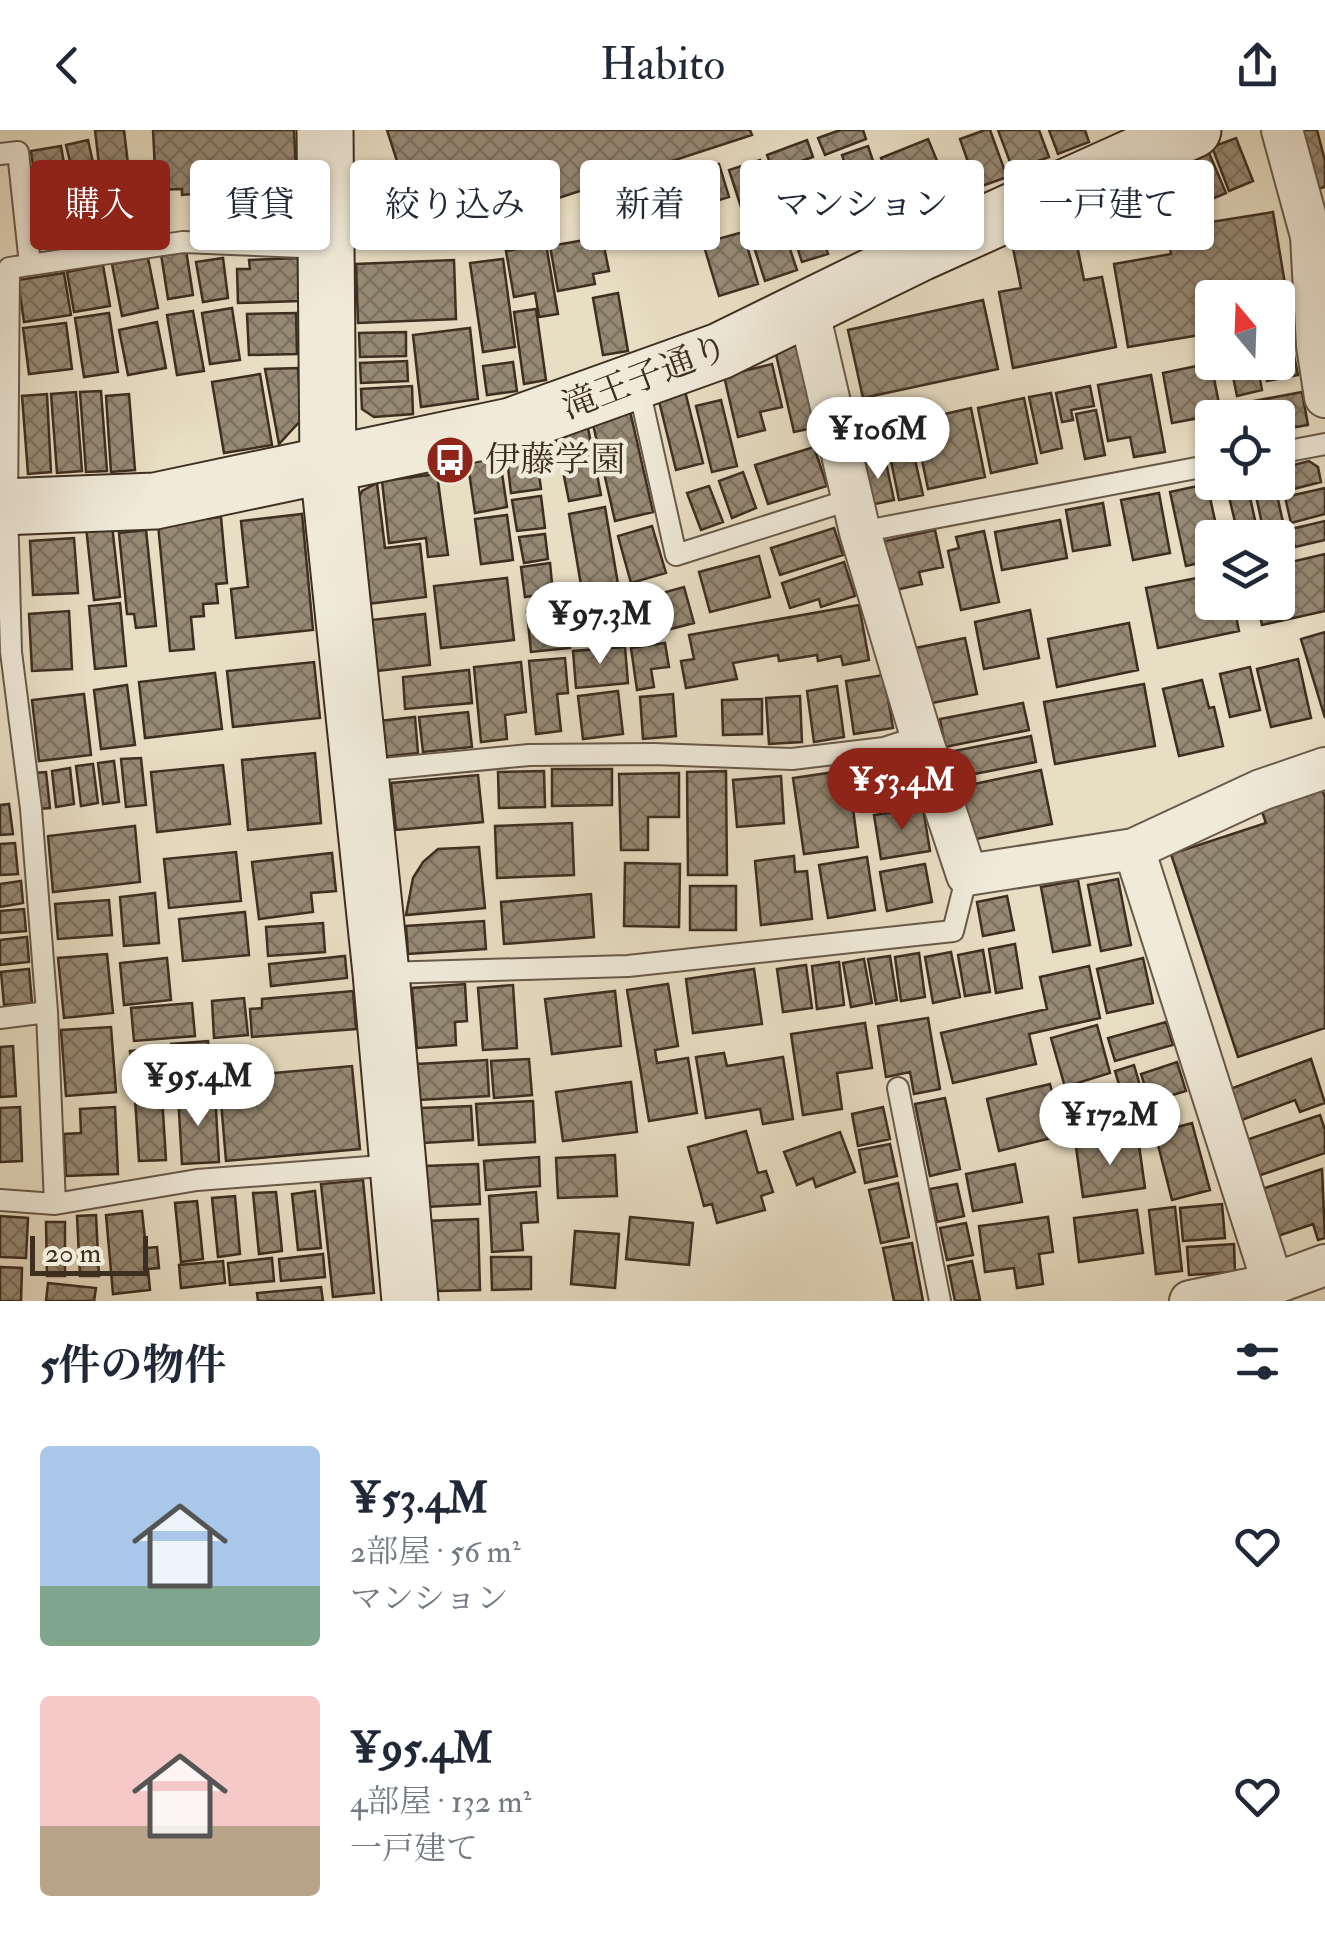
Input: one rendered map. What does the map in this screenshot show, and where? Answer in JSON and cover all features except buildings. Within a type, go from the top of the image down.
[{"type":"street","points":[[325,130],[326,160]]},
{"type":"street","name":"滝王子通り","points":[[4,507],[155,501],[510,426],[720,351],[972,228],[1193,130]]},
{"type":"street","points":[[1282,130],[1311,236],[1325,397]]},
{"type":"street","points":[[327,250],[328,467],[382,973],[410,1301]]},
{"type":"street","points":[[808,308],[856,516],[967,875],[1134,849],[1261,790],[1325,768]]},
{"type":"street","points":[[1134,849],[1273,1284]]},
{"type":"street","points":[[1193,1301],[1273,1284],[1325,1264]]},
{"type":"lane","points":[[0,154],[18,152],[30,264]]},
{"type":"lane","points":[[55,1204],[47,1012],[31,810],[9,712],[11,652],[4,507],[9,268],[190,242]]},
{"type":"lane","points":[[637,382],[676,555],[856,516],[1195,467]]},
{"type":"lane","points":[[1295,450],[1325,444]]},
{"type":"lane","points":[[360,771],[529,755],[792,758],[884,748],[921,736]]},
{"type":"lane","points":[[382,973],[628,966],[953,931],[967,875]]},
{"type":"lane","points":[[0,1018],[47,1012]]},
{"type":"lane","points":[[898,1088],[940,1301]]},
{"type":"lane","points":[[0,1200],[55,1204],[197,1180],[397,1165]]},
{"type":"place","name":"伊藤学園","points":[[450,460]]}]
